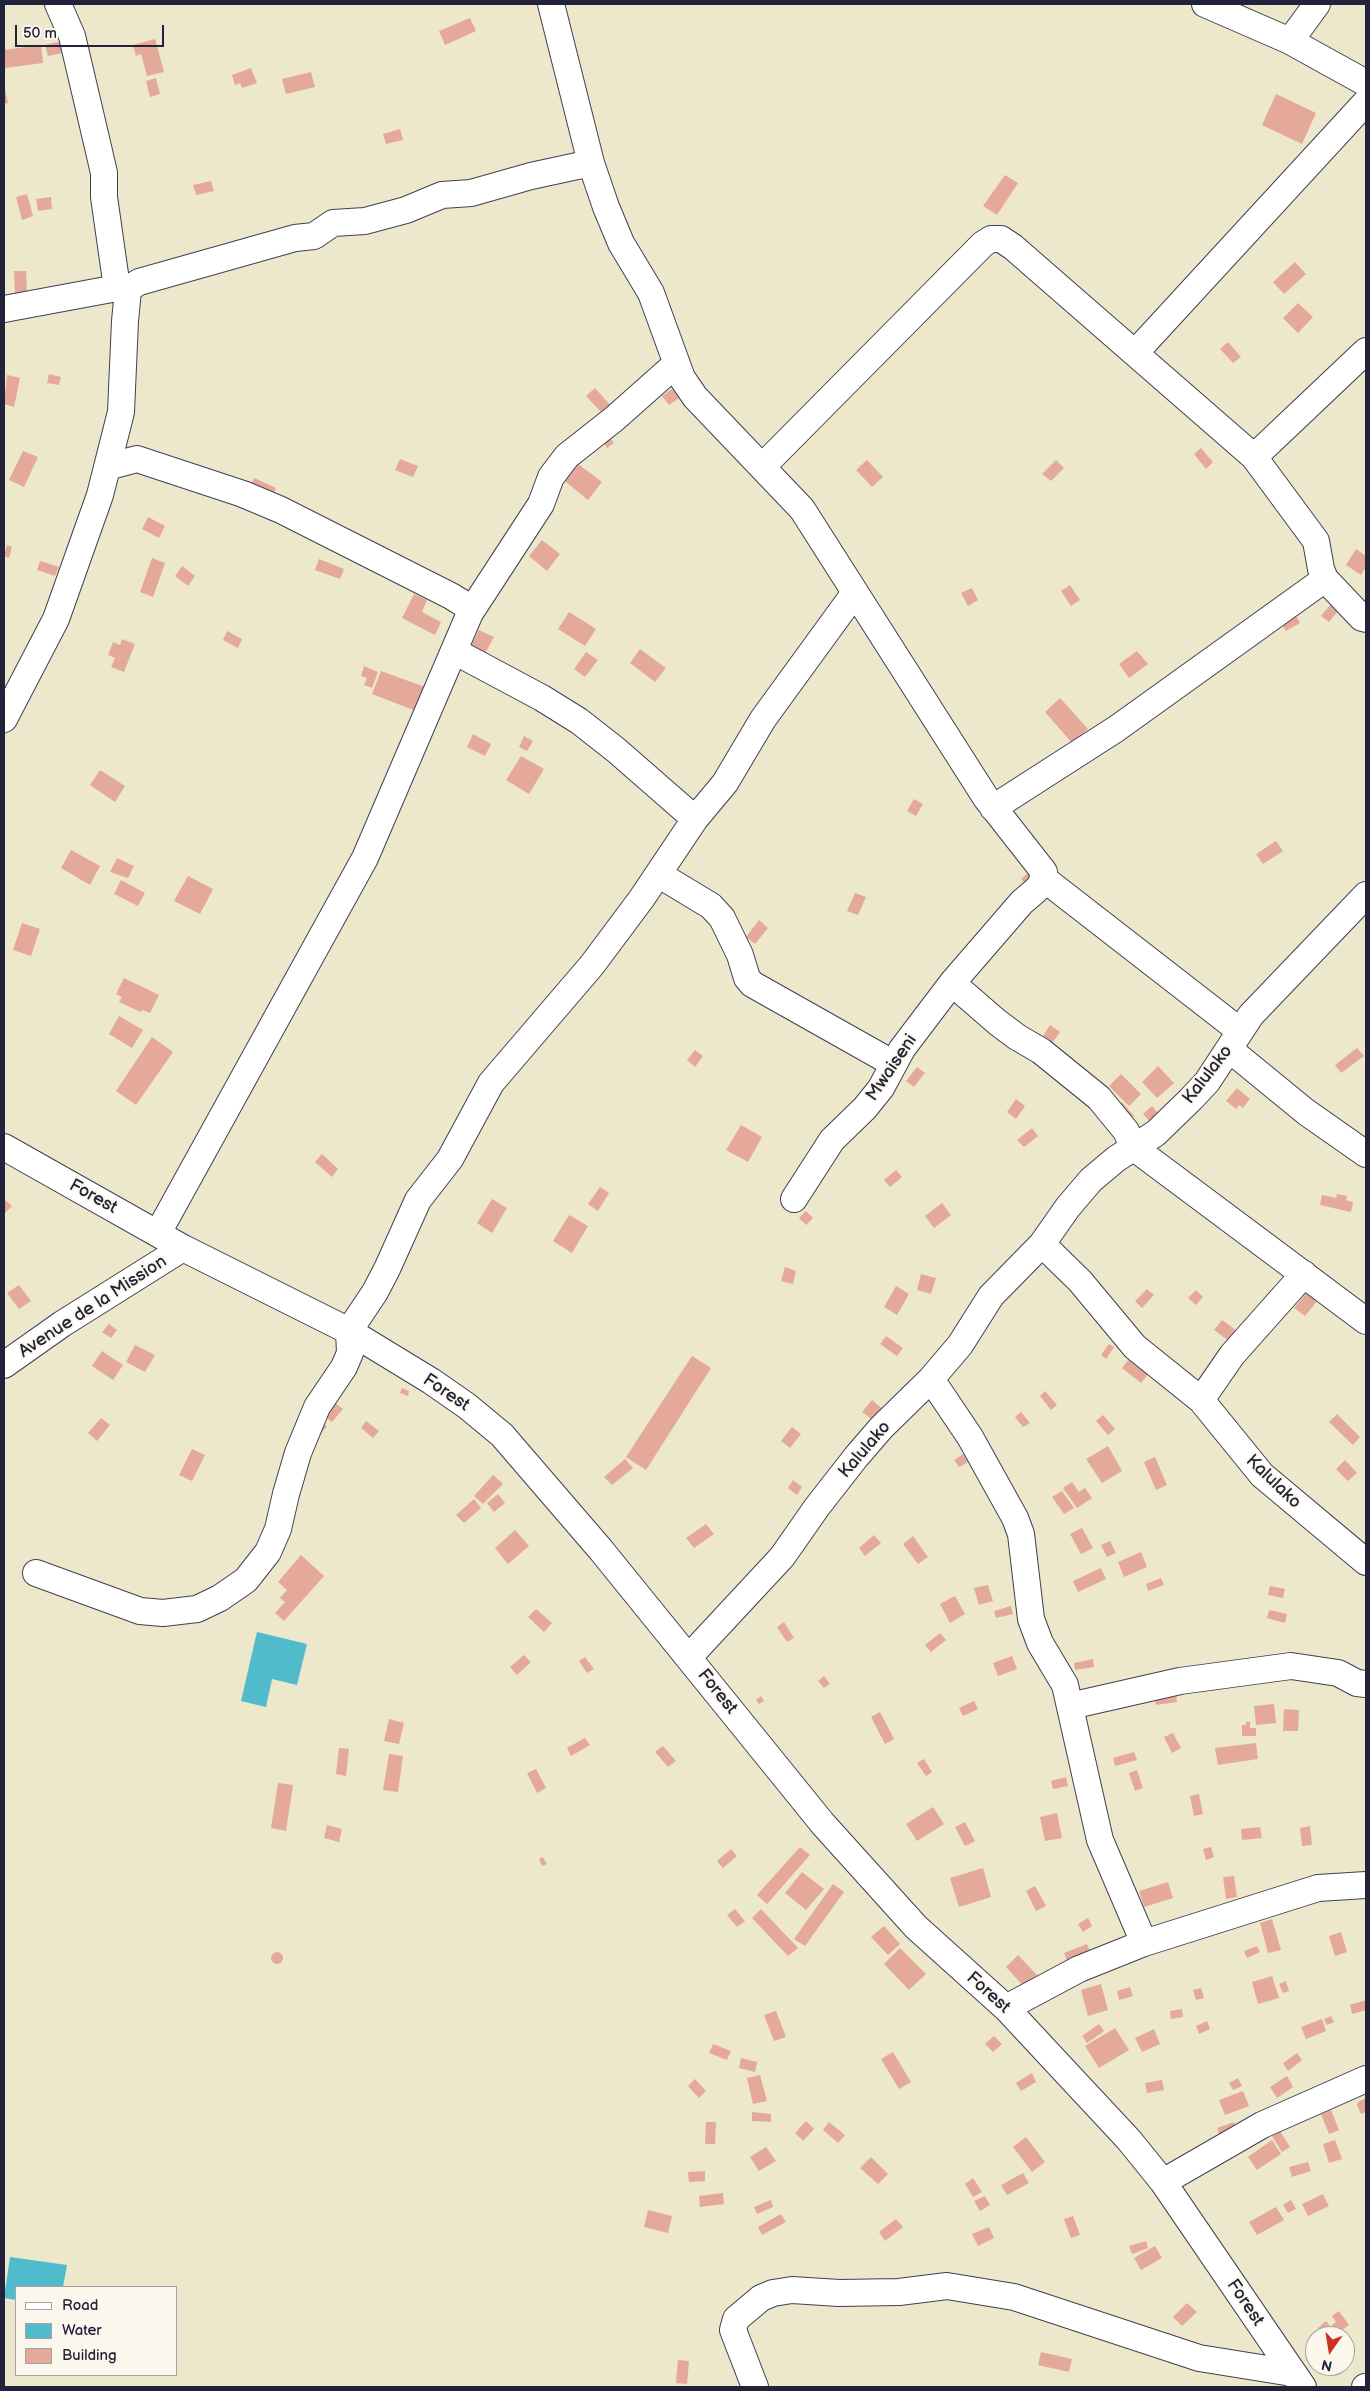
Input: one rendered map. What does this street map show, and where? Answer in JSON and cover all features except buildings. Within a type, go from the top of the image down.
[{"type":"street","points":[[4,719],[56,619],[86,540],[107,467],[122,399],[123,289],[104,196],[104,173],[72,36],[58,4]]},
{"type":"street","points":[[551,4],[591,163],[621,243],[644,280],[658,310],[676,364],[695,397],[802,509],[825,542],[854,594],[993,808],[1041,865],[1044,872],[1043,878],[1234,1040],[1306,1112],[1366,1154]]},
{"type":"street","points":[[1205,4],[1290,41],[1366,84]]},
{"type":"street","points":[[1290,41],[1318,4]]},
{"type":"street","points":[[1135,353],[1366,102]]},
{"type":"street","points":[[4,309],[123,289],[139,282],[295,238],[314,236],[334,224],[365,221],[406,210],[442,195],[471,193],[531,176],[591,163]]},
{"type":"street","points":[[762,467],[983,244],[992,239],[1001,239],[1013,247],[1254,457],[1316,541],[1325,580],[1362,618],[1366,619]]},
{"type":"street","points":[[1254,457],[1366,351]]},
{"type":"street","points":[[158,1233],[365,858],[470,613],[541,504],[550,478],[567,456],[614,419],[676,364]]},
{"type":"street","points":[[118,422],[136,459]]},
{"type":"street","points":[[107,467],[136,459],[243,494],[281,510],[452,596],[464,604],[470,613]]},
{"type":"street","points":[[993,808],[1116,729],[1325,580]]},
{"type":"street","points":[[36,1573],[140,1611],[163,1613],[197,1609],[220,1598],[246,1580],[268,1552],[278,1529],[298,1453],[317,1407],[344,1367],[350,1354],[349,1331],[388,1269],[418,1200],[450,1159],[491,1083],[592,965],[695,819],[725,783],[763,719],[854,594]]},
{"type":"street","points":[[454,651],[542,698],[579,721],[616,750],[695,819]]},
{"type":"street","points":[[658,874],[711,906],[722,918],[740,955],[747,978],[752,984],[894,1064]]},
{"type":"street","name":"Mwaiseni","points":[[794,1199],[832,1140],[865,1108],[881,1088],[902,1049],[952,983],[1022,902],[1035,892],[1043,878]]},
{"type":"street","name":"Kalulako","points":[[689,1657],[782,1557],[816,1507],[882,1428],[932,1379],[960,1346],[991,1296],[1042,1244],[1068,1207],[1091,1180],[1133,1147],[1156,1133],[1191,1100],[1208,1082],[1251,1015],[1366,895]]},
{"type":"street","points":[[952,983],[997,1022],[1017,1037],[1041,1050],[1099,1098],[1126,1131],[1133,1147],[1366,1321]]},
{"type":"street","name":"Forest","points":[[4,1147],[183,1248],[349,1331],[467,1406],[502,1435],[689,1657],[823,1824],[902,1912],[940,1950],[1006,2008],[1080,2086],[1163,2182],[1298,2380]]},
{"type":"street","name":"Kalulako","points":[[1042,1244],[1080,1281],[1135,1347],[1201,1400],[1262,1475],[1366,1562]]},
{"type":"street","name":"Avenue de la Mission","points":[[4,1365],[62,1324],[183,1248]]},
{"type":"street","points":[[1201,1400],[1232,1355],[1304,1274]]},
{"type":"street","points":[[932,1379],[970,1437],[1015,1518],[1021,1534],[1031,1620],[1040,1642],[1061,1675],[1070,1706],[1100,1840],[1144,1942]]},
{"type":"street","points":[[1070,1706],[1180,1681],[1291,1666],[1338,1673],[1357,1683],[1366,1684]]},
{"type":"street","points":[[1006,2008],[1079,1969],[1144,1942],[1318,1888],[1366,1885]]},
{"type":"street","points":[[1163,2182],[1262,2124],[1366,2079]]},
{"type":"street","points":[[755,2387],[733,2330],[736,2319],[761,2298],[773,2293],[792,2290],[839,2293],[899,2292],[948,2286],[1014,2297],[1199,2358],[1298,2380]]},
{"type":"water","points":[[257,1632],[307,1644],[297,1685],[272,1679],[266,1707],[241,1701]]},
{"type":"water","points":[[10,2257],[67,2265],[63,2286],[15,2286],[15,2300],[4,2298]]}]
